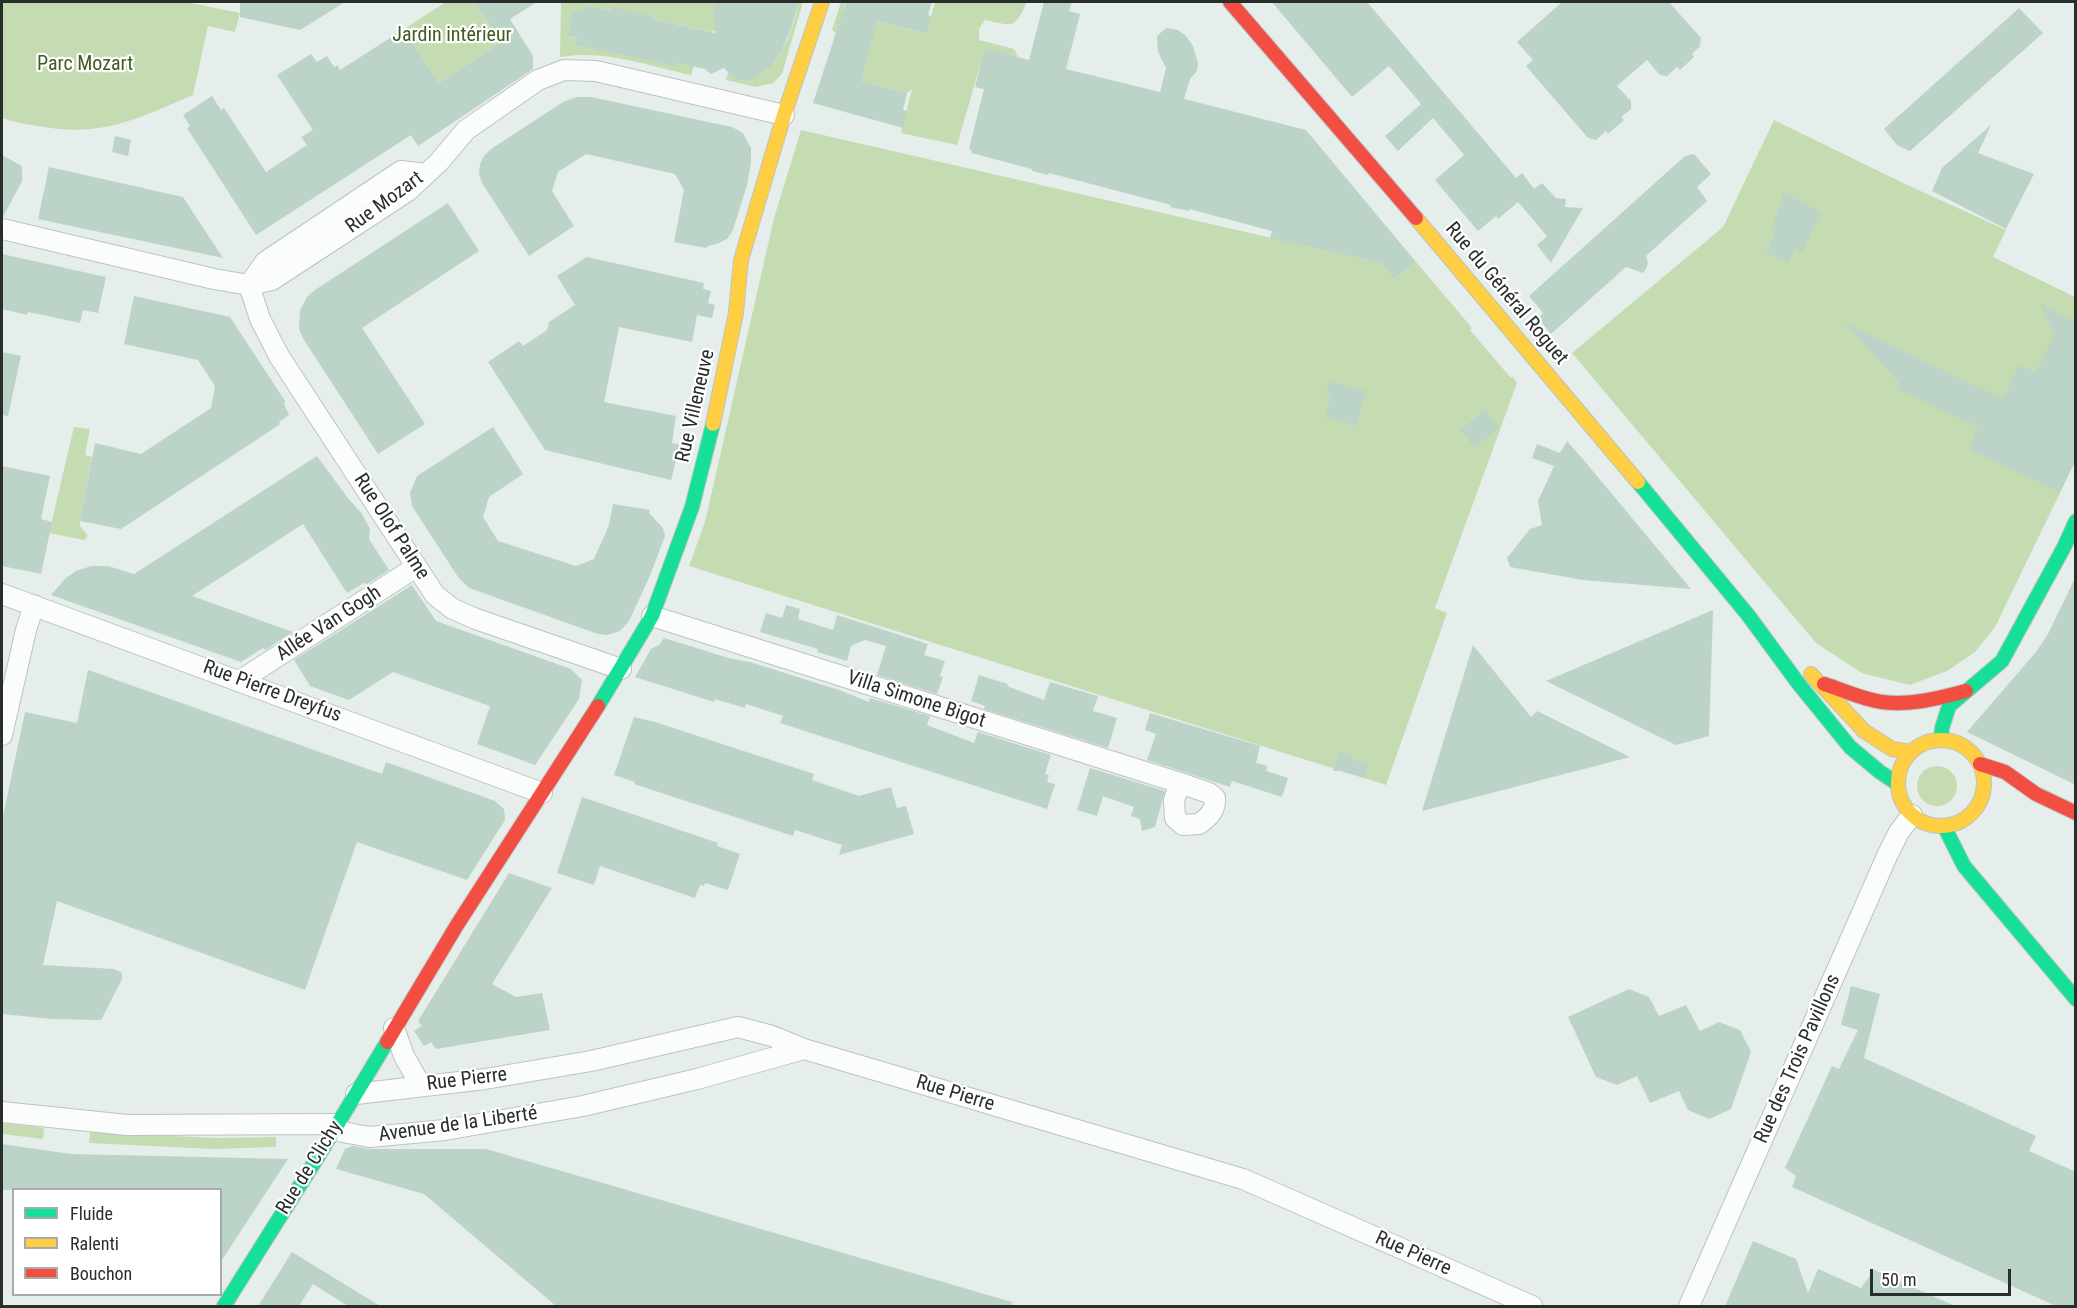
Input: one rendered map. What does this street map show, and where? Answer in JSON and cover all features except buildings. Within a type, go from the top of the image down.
[{"type":"street","name":"Rue Villeneuve","points":[[542,793],[652,616],[692,507],[709,446],[736,313],[741,260],[784,115],[822,2]]},
{"type":"street","name":"Rue du Général Roguet","points":[[1230,2],[1464,273],[1748,615],[1850,747],[1898,784]]},
{"type":"street","name":"Rue Mozart","points":[[249,285],[265,262],[401,171],[426,174],[466,130],[538,80],[564,70],[596,71],[784,115]]},
{"type":"street","points":[[2,230],[249,285]]},
{"type":"street","name":"Rue Olof Palme","points":[[249,285],[260,319],[279,356],[435,595],[453,609],[476,619],[621,669]]},
{"type":"street","points":[[1941,739],[1949,706],[2002,661],[2070,550],[2076,522]]},
{"type":"street","name":"Allée Van Gogh","points":[[241,680],[416,567]]},
{"type":"street","name":"Rue Pierre Dreyfus","points":[[2,594],[241,680],[542,793]]},
{"type":"street","points":[[2,735],[34,605]]},
{"type":"street","name":"Rue du Général Roguet","points":[[1748,615],[1820,682],[1864,730],[1892,749],[1911,752]]},
{"type":"street","name":"Villa Simone Bigot","points":[[652,616],[1179,783]]},
{"type":"street","points":[[1820,682],[1882,702],[1925,701],[1966,692]]},
{"type":"street","points":[[1941,739],[1962,745],[1971,752],[1980,764],[1984,778],[1978,804],[1968,816],[1959,822],[1944,825],[1928,824],[1912,815],[1904,805],[1898,784],[1901,767],[1911,752],[1941,739]]},
{"type":"street","points":[[1980,764],[2005,772],[2036,794],[2076,813]]},
{"type":"street","name":"Rue de Clichy","points":[[224,1306],[356,1094],[457,925],[542,793]]},
{"type":"street","points":[[1982,793],[2036,794]]},
{"type":"street","name":"Rue des Trois Pavillons","points":[[1689,1306],[1887,856],[1899,832],[1912,815]]},
{"type":"street","points":[[1944,825],[1964,866],[2076,999]]},
{"type":"street","name":"Rue Pierre","points":[[356,1094],[485,1079],[591,1061],[738,1027],[772,1036],[804,1049],[1243,1179],[1532,1306]]},
{"type":"street","points":[[394,1028],[404,1056],[421,1086]]},
{"type":"street","name":"Avenue de la Liberté","points":[[2,1112],[127,1125],[337,1124],[342,1132],[370,1137],[445,1130],[583,1106],[697,1079],[804,1049]]},
{"type":"green space","name":"Parc Mozart","points":[[2,2],[186,2],[240,13],[235,32],[208,26],[193,95],[136,119],[81,130],[24,124],[2,118]]},
{"type":"green space","name":"Jardin intérieur","points":[[446,2],[475,2],[501,42],[439,83],[404,29]]},
{"type":"green space","points":[[561,2],[715,2],[713,14],[715,30],[712,32],[653,19],[653,16],[585,5],[583,11],[573,9],[567,36],[676,65],[676,63],[694,66],[691,75],[609,57],[576,55],[560,57]]},
{"type":"green space","points":[[799,2],[803,2],[782,74],[773,83],[755,87],[726,80],[728,73],[737,79],[751,78],[764,72],[772,64],[790,34]]},
{"type":"green space","points":[[841,2],[845,2],[843,12],[926,34],[935,2],[1027,2],[1016,22],[1002,24],[985,20],[979,29],[979,40],[1014,49],[1018,57],[985,49],[957,145],[901,133],[912,89],[907,93],[861,81],[871,42],[832,30]]},
{"type":"green space","points":[[1774,120],[2006,230],[1993,257],[2075,297],[2075,462],[1995,627],[1975,652],[1947,671],[1910,685],[1862,673],[1816,643],[1572,353],[1723,227]]},
{"type":"green space","points":[[801,130],[1381,263],[1394,280],[1416,262],[1472,328],[1470,330],[1517,383],[1435,608],[1447,613],[1386,785],[689,566],[705,522],[774,218]]},
{"type":"green space","points":[[74,427],[90,429],[85,455],[92,457],[80,521],[80,526],[88,536],[84,540],[49,533]]},
{"type":"green space","points":[[1937,766],[1945,767],[1951,772],[1956,778],[1956,794],[1951,800],[1945,805],[1937,806],[1929,805],[1923,800],[1918,794],[1917,786],[1918,778],[1923,772],[1929,767]]},
{"type":"green space","points":[[2,1123],[44,1128],[43,1139],[2,1134]]},
{"type":"green space","points":[[90,1132],[217,1138],[276,1137],[276,1147],[213,1149],[89,1143]]},
{"type":"traffic: fast","points":[[598,706],[652,616],[692,507],[713,424]]},
{"type":"traffic: fast","points":[[1638,482],[1748,615],[1798,683],[1850,747],[1898,784]]},
{"type":"traffic: fast","points":[[1941,739],[1949,706],[2002,661],[2076,521]]},
{"type":"traffic: fast","points":[[1944,826],[1964,866],[2076,999]]},
{"type":"traffic: fast","points":[[224,1306],[387,1042]]},
{"type":"traffic: slow","points":[[713,424],[736,313],[741,260],[784,115],[822,2]]},
{"type":"traffic: slow","points":[[1416,218],[1638,482]]},
{"type":"traffic: slow","points":[[1811,674],[1864,731],[1892,749],[1911,752]]},
{"type":"traffic: slow","points":[[1941,740],[1957,744],[1971,753],[1980,767],[1984,783],[1980,799],[1971,813],[1957,822],[1941,826],[1925,822],[1911,813],[1902,799],[1898,783],[1902,767],[1911,753],[1925,744],[1941,740]]},
{"type":"traffic: jam","points":[[1230,2],[1416,218]]},
{"type":"traffic: jam","points":[[1824,684],[1867,699],[1893,703],[1925,701],[1966,691]]},
{"type":"traffic: jam","points":[[387,1042],[457,925],[598,706]]},
{"type":"traffic: jam","points":[[1980,764],[2005,772],[2036,794],[2076,813]]}]
